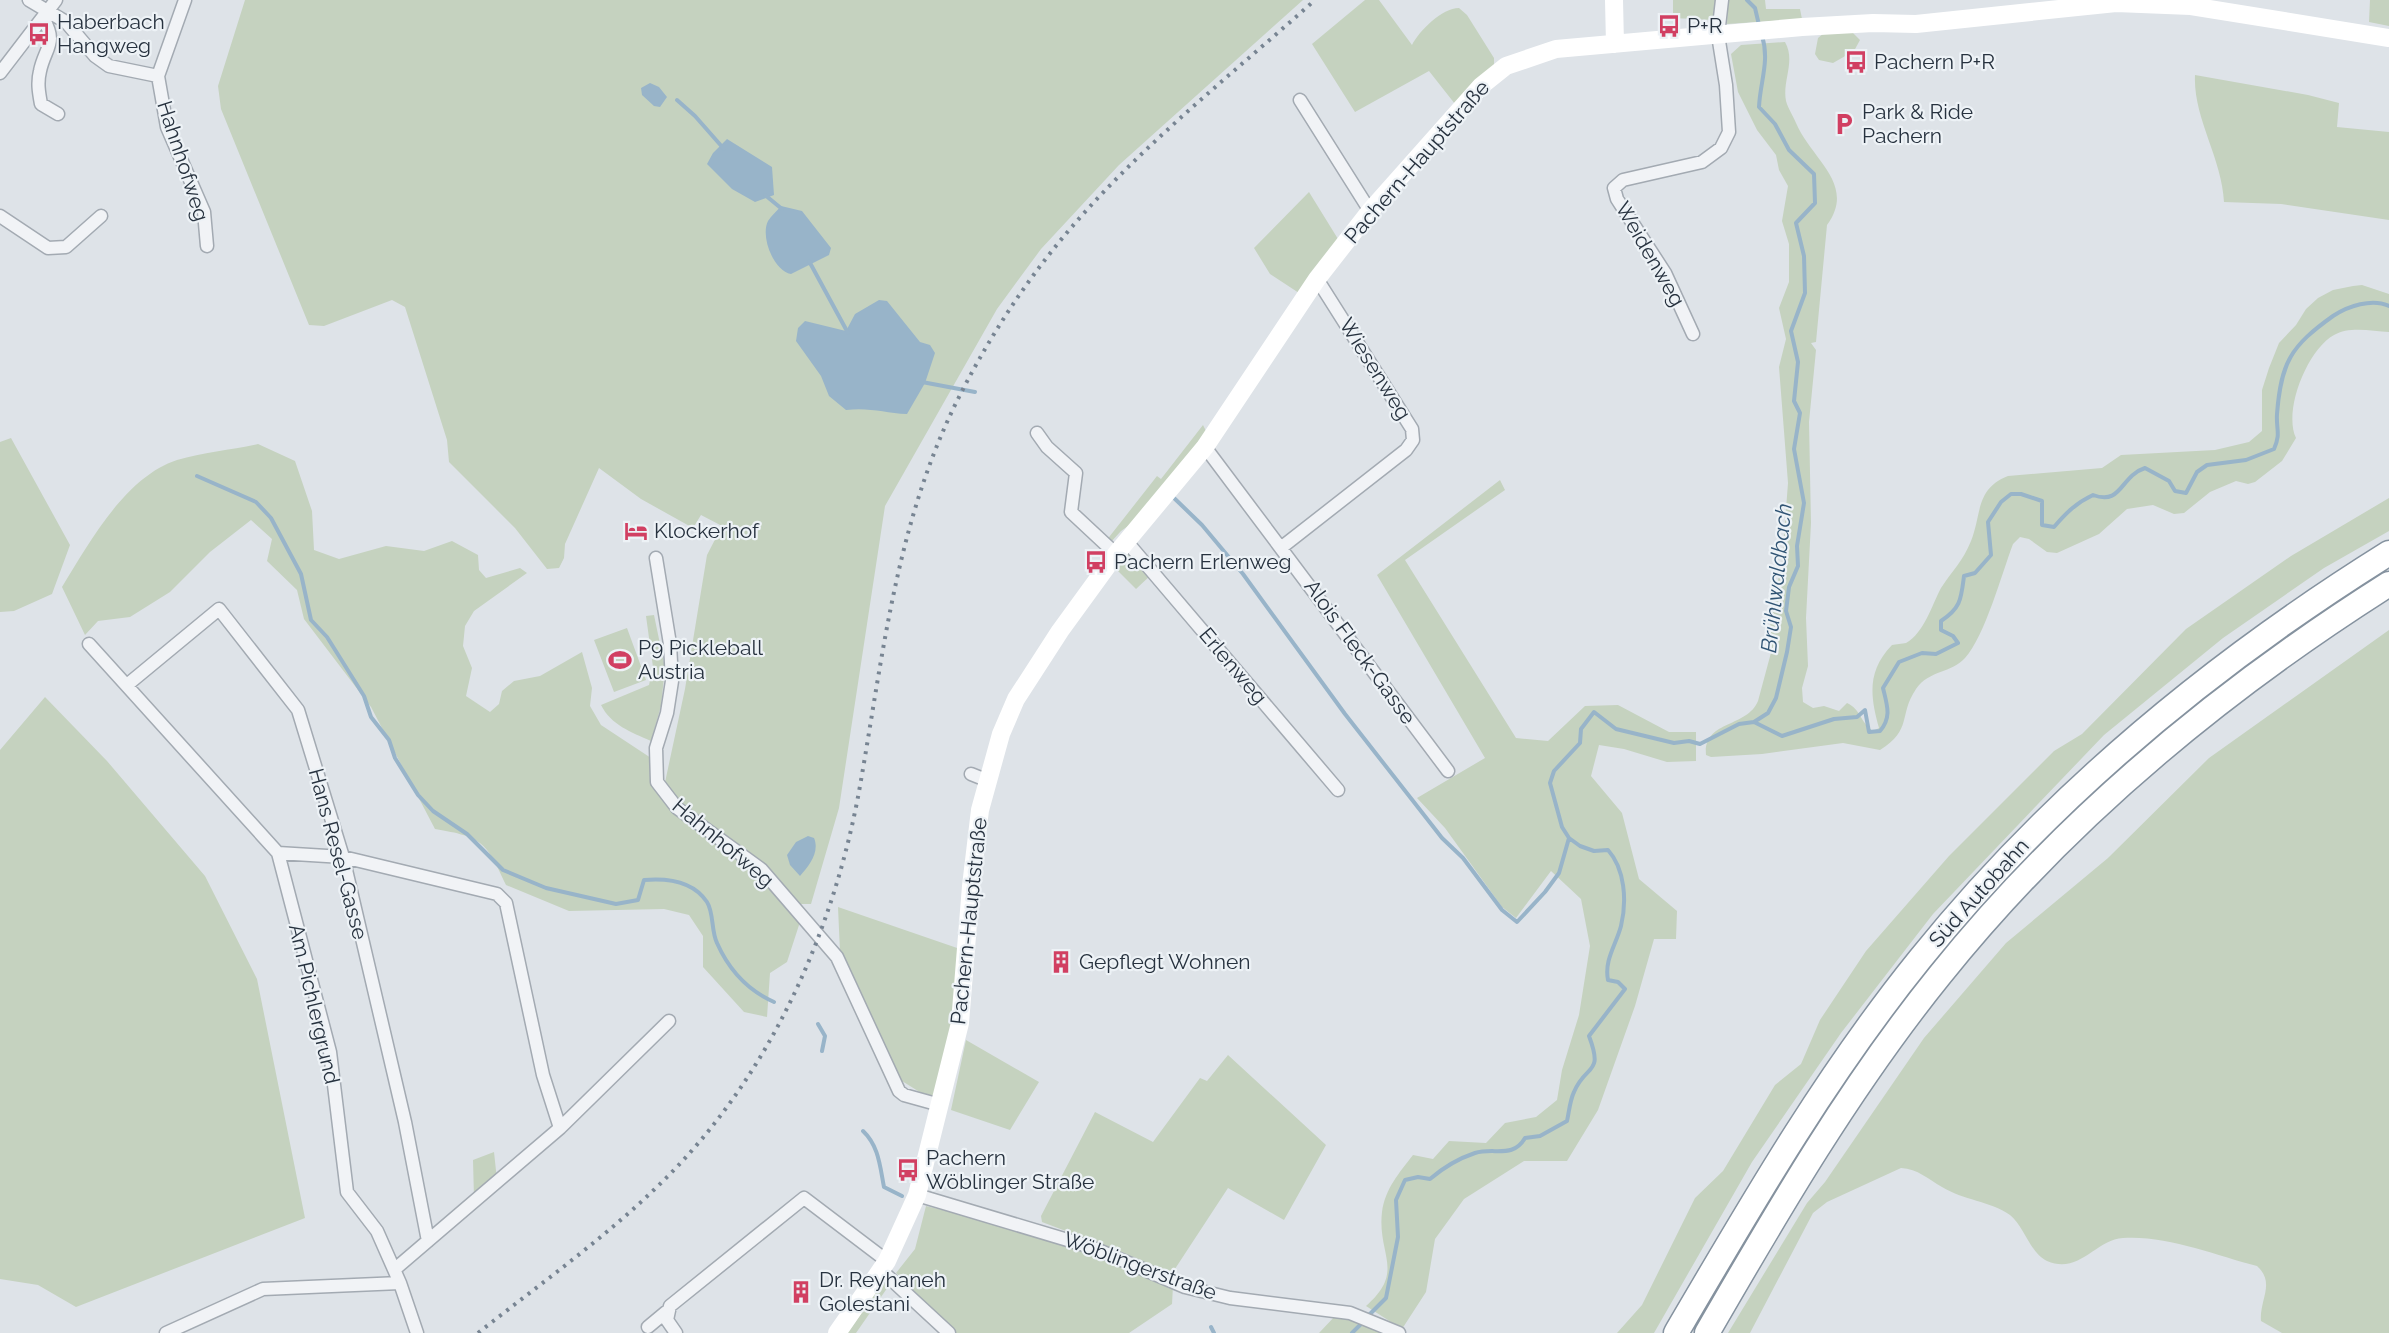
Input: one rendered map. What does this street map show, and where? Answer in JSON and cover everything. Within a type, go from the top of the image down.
[{"type":"highway","name":"Süd Autobahn","points":[[1676,1333],[1741,1222],[1836,1072],[1920,960],[2010,855],[2120,749],[2215,671],[2306,605],[2389,553]]},
{"type":"highway","name":"Süd Autobahn","points":[[1707,1333],[1766,1232],[1857,1088],[1940,975],[2031,871],[2136,769],[2224,698],[2322,627],[2389,584]]},
{"type":"main road","points":[[1614,0],[1615,44]]},
{"type":"main road","name":"Pachern-Hauptstraße","points":[[837,1333],[884,1266],[917,1195],[960,1023],[978,777],[1017,699],[1060,631],[1121,548],[1206,447],[1317,279],[1370,212],[1481,86],[1506,66],[1556,48],[1779,29],[1873,23],[1916,24],[2104,4],[2189,6],[2389,38]]},
{"type":"street","name":"Hahnhofweg","points":[[29,0],[50,10],[66,22],[95,57],[109,66],[158,76]]},
{"type":"street","name":"Hahnhofweg","points":[[185,0],[158,76],[168,127],[204,212],[207,246]]},
{"type":"street","points":[[1718,35],[1722,0]]},
{"type":"street","points":[[0,73],[50,10]]},
{"type":"street","points":[[50,10],[52,33],[50,45],[40,69],[38,88],[41,104],[58,114]]},
{"type":"street","name":"Weidenweg","points":[[1693,334],[1665,273],[1617,199],[1614,188],[1623,180],[1702,162],[1721,148],[1729,132],[1726,85],[1718,35]]},
{"type":"street","points":[[1300,100],[1370,212]]},
{"type":"street","points":[[0,216],[48,248],[66,247],[101,216]]},
{"type":"street","name":"Wiesenweg","points":[[1282,547],[1406,450],[1413,440],[1412,429],[1317,279]]},
{"type":"street","points":[[1037,433],[1047,447],[1076,473],[1071,512],[1121,548]]},
{"type":"street","name":"Alois Fleck-Gasse","points":[[1206,447],[1448,771]]},
{"type":"street","name":"Erlenweg","points":[[1121,548],[1338,790]]},
{"type":"street","name":"Hahnhofweg","points":[[656,558],[670,644],[672,681],[667,713],[656,748],[657,782],[677,808],[761,868],[843,966],[899,1091],[904,1095],[940,1105]]},
{"type":"street","name":"Hans Resel-Gasse","points":[[127,685],[219,609],[298,710],[343,856],[405,1122],[428,1241]]},
{"type":"street","name":"Am Pichlergrund","points":[[89,644],[278,853],[330,1052],[347,1192],[377,1231],[395,1269]]},
{"type":"street","points":[[278,853],[343,856],[497,894],[506,903],[543,1075],[560,1128]]},
{"type":"street","points":[[417,1333],[395,1269],[560,1128],[669,1021]]},
{"type":"street","name":"Wöblingerstraße","points":[[917,1195],[1091,1247],[1201,1291],[1230,1298],[1334,1309],[1359,1316],[1399,1333]]},
{"type":"street","points":[[648,1327],[670,1306],[804,1197],[884,1266],[949,1333]]},
{"type":"street","points":[[166,1333],[263,1289],[400,1283]]},
{"type":"street","points":[[666,1312],[667,1320],[676,1333]]},
{"type":"green space","points":[[245,0],[1303,0],[1119,165],[1041,249],[997,309],[885,506],[839,808],[811,904],[798,904],[697,820],[664,787],[685,689],[707,555],[722,526],[701,515],[693,528],[641,499],[599,468],[565,544],[564,558],[559,568],[547,569],[515,528],[449,462],[447,440],[405,307],[392,300],[324,326],[309,325],[221,109],[218,86]]},
{"type":"green space","points":[[1365,0],[1379,0],[1412,45],[1432,21],[1445,12],[1459,8],[1467,15],[1494,58],[1494,65],[1455,104],[1429,71],[1355,112],[1312,44]]},
{"type":"green space","points":[[1673,0],[1719,0],[1714,20],[1673,18]]},
{"type":"green space","points":[[1728,0],[1765,0],[1766,9],[1800,9],[1802,19],[1727,24]]},
{"type":"green space","points":[[2370,0],[2389,0],[2389,26],[2369,22]]},
{"type":"green space","points":[[1852,32],[1860,40],[1854,51],[1833,63],[1819,60],[1815,54],[1818,38],[1824,33]]},
{"type":"green space","points":[[1785,42],[1789,56],[1785,94],[1787,104],[1803,136],[1828,172],[1837,197],[1835,210],[1827,225],[1816,342],[1811,343],[1816,350],[1809,422],[1811,523],[1806,618],[1808,666],[1802,688],[1803,702],[1813,708],[1824,706],[1839,711],[1847,703],[1855,709],[1869,728],[1873,731],[1879,728],[1873,695],[1878,664],[1892,645],[1906,643],[1923,626],[1941,588],[1968,548],[1981,503],[1997,481],[2008,476],[2102,468],[2121,455],[2215,450],[2249,442],[2262,431],[2262,390],[2279,343],[2296,325],[2306,309],[2318,298],[2333,290],[2362,285],[2389,294],[2389,332],[2361,330],[2340,332],[2324,343],[2307,367],[2295,398],[2293,426],[2296,438],[2282,461],[2255,482],[2248,484],[2236,481],[2210,492],[2184,513],[2174,514],[2153,505],[2127,509],[2099,534],[2057,553],[2047,552],[2029,539],[2020,537],[2013,544],[1986,620],[1972,648],[1960,663],[1921,683],[1907,707],[1901,729],[1880,750],[1843,743],[1762,754],[1711,757],[1706,755],[1707,744],[1711,736],[1745,716],[1758,701],[1772,649],[1770,620],[1782,561],[1788,483],[1779,367],[1786,339],[1779,308],[1789,282],[1789,244],[1782,221],[1788,186],[1779,170],[1776,155],[1757,130],[1738,92],[1731,54],[1741,45]]},
{"type":"green space","points":[[2195,75],[2308,95],[2339,103],[2337,127],[2389,132],[2389,220],[2281,204],[2224,202],[2218,170],[2198,107]]},
{"type":"green space","points":[[1309,192],[1338,239],[1299,293],[1270,274],[1254,248]]},
{"type":"green space","points":[[1203,425],[1206,431],[1145,514],[1121,531],[1111,542],[1106,541],[1157,476],[1161,479]]},
{"type":"green space","points":[[11,438],[70,545],[52,594],[14,611],[0,612],[0,442]]},
{"type":"green space","points":[[258,444],[295,461],[312,511],[314,550],[339,559],[386,546],[424,551],[452,541],[478,555],[479,570],[486,578],[520,568],[527,573],[474,611],[465,626],[463,646],[472,668],[466,696],[490,712],[499,704],[502,691],[514,681],[540,676],[582,652],[592,688],[590,706],[601,725],[651,758],[656,788],[757,871],[800,922],[787,962],[770,973],[767,1017],[744,1012],[703,967],[703,936],[689,915],[664,909],[569,911],[506,885],[487,850],[473,839],[435,829],[371,707],[304,619],[297,590],[267,561],[272,539],[251,520],[210,552],[170,592],[130,617],[98,621],[85,635],[62,587],[110,513],[125,496],[158,469],[177,460]]},
{"type":"green space","points":[[1500,480],[1505,490],[1405,560],[1516,738],[1548,741],[1585,706],[1618,705],[1669,732],[1696,732],[1696,761],[1667,762],[1624,749],[1599,745],[1591,776],[1622,813],[1639,879],[1677,911],[1676,939],[1654,939],[1635,1006],[1598,1110],[1567,1161],[1524,1161],[1464,1199],[1435,1239],[1426,1292],[1402,1329],[1366,1306],[1385,1283],[1387,1262],[1382,1212],[1389,1189],[1413,1155],[1433,1159],[1449,1141],[1486,1143],[1505,1123],[1536,1117],[1557,1100],[1562,1070],[1579,1015],[1590,946],[1581,899],[1551,871],[1516,918],[1502,907],[1445,828],[1417,798],[1485,758],[1377,575]]},
{"type":"green space","points":[[2389,498],[2389,531],[2324,568],[2223,638],[2104,735],[1933,914],[1841,1033],[1752,1162],[1654,1333],[1617,1333],[1642,1305],[1695,1198],[1723,1171],[1775,1085],[1801,1064],[1820,1020],[1866,951],[1949,856],[2054,751],[2082,734],[2186,629],[2291,556]]},
{"type":"green space","points":[[1130,552],[1152,574],[1136,589],[1115,568]]},
{"type":"green space","points":[[654,615],[665,668],[661,706],[651,741],[616,723],[601,705],[649,685],[653,667],[646,616]]},
{"type":"green space","name":"P9 Pickleball Austria","points":[[627,628],[646,680],[614,692],[594,640]]},
{"type":"green space","points":[[2389,630],[2389,1333],[2282,1333],[2261,1321],[2266,1285],[2263,1272],[2257,1266],[2173,1243],[2123,1238],[2104,1244],[2068,1264],[2047,1261],[2036,1252],[2010,1215],[1950,1191],[1918,1172],[1901,1168],[1827,1202],[1813,1213],[1750,1333],[1728,1333],[1807,1203],[1825,1182],[1924,1038],[2006,943],[2108,858],[2209,758]]},
{"type":"green space","points":[[45,697],[107,761],[205,876],[257,979],[305,1218],[76,1307],[38,1285],[0,1279],[0,750]]},
{"type":"green space","points":[[838,907],[960,949],[955,1021],[937,1096],[926,1096],[902,1081],[884,1050],[840,952]]},
{"type":"green space","points":[[966,1040],[1039,1082],[1010,1130],[951,1110]]},
{"type":"green space","points":[[1228,1055],[1326,1145],[1284,1220],[1228,1188],[1171,1275],[1124,1253],[1042,1222],[1041,1216],[1095,1112],[1153,1142],[1200,1078],[1207,1081]]},
{"type":"green space","points":[[494,1152],[497,1180],[474,1198],[473,1160]]},
{"type":"green space","points":[[926,1206],[1031,1232],[1104,1256],[1173,1286],[1172,1304],[1129,1333],[956,1333],[896,1273],[915,1249]]},
{"type":"green space","points":[[881,1284],[890,1284],[856,1333],[848,1333]]},
{"type":"green space","points":[[1336,1315],[1352,1317],[1387,1333],[1319,1333]]},
{"type":"water","points":[[650,83],[659,87],[667,97],[660,107],[654,106],[642,95],[641,88]]},
{"type":"water","points":[[727,139],[772,167],[774,195],[755,202],[732,189],[707,164],[713,153]]},
{"type":"water","points":[[781,206],[802,211],[831,248],[829,255],[791,274],[779,267],[767,244],[768,221]]},
{"type":"water","points":[[879,300],[887,301],[920,342],[930,345],[935,353],[925,383],[907,414],[846,410],[829,396],[821,376],[796,341],[798,328],[805,321],[846,331],[855,314]]},
{"type":"water","points":[[808,836],[814,838],[815,854],[800,876],[790,865],[787,855],[796,842]]},
{"type":"waterway","name":"Brühlwaldbach","points":[[1747,0],[1755,8],[1759,25]]},
{"type":"waterway","name":"Brühlwaldbach","points":[[1754,722],[1768,713],[1776,698],[1791,627],[1786,611],[1789,587],[1798,566],[1797,546],[1804,503],[1794,449],[1800,413],[1794,401],[1798,362],[1791,331],[1805,293],[1804,256],[1796,223],[1815,203],[1814,174],[1789,150],[1775,124],[1759,107],[1765,63],[1762,36]]},
{"type":"waterway","points":[[677,100],[695,116],[724,149]]},
{"type":"waterway","points":[[765,195],[782,209]]},
{"type":"waterway","points":[[809,261],[848,333]]},
{"type":"waterway","points":[[1368,1316],[1386,1298],[1398,1237],[1396,1200],[1405,1180],[1418,1177],[1430,1179],[1462,1158],[1482,1151],[1503,1151],[1515,1148],[1525,1138],[1540,1136],[1567,1121],[1574,1092],[1594,1064],[1595,1058],[1589,1036],[1625,989],[1618,982],[1608,980],[1607,973],[1609,959],[1621,926],[1624,906],[1623,886],[1618,866],[1608,850],[1594,851],[1580,846],[1569,838],[1562,827],[1550,783],[1554,771],[1580,743],[1581,729],[1594,712],[1616,729],[1674,743],[1689,741],[1700,744],[1739,724],[1754,722],[1782,736],[1834,719],[1857,717],[1865,710],[1869,732],[1880,731],[1887,716],[1883,688],[1899,662],[1922,653],[1936,654],[1958,643],[1953,636],[1941,630],[1941,621],[1953,612],[1959,602],[1964,576],[1975,573],[1991,555],[1988,522],[2001,502],[2011,494],[2021,494],[2042,501],[2042,525],[2054,527],[2081,501],[2093,495],[2110,497],[2130,477],[2145,468],[2169,481],[2175,491],[2186,493],[2197,472],[2207,465],[2246,460],[2274,449],[2278,435],[2279,396],[2285,368],[2298,346],[2333,316],[2346,309],[2368,303],[2389,306]]},
{"type":"waterway","points":[[922,382],[975,392]]},
{"type":"waterway","points":[[197,476],[256,502],[271,518],[301,574],[311,620],[327,637],[364,696],[371,717],[389,740],[395,758],[418,795],[433,811],[467,834],[503,870],[546,888],[616,904],[638,900],[644,880],[662,880],[687,885],[707,902],[711,911],[715,938],[727,962],[755,992],[774,1002]]},
{"type":"waterway","points":[[1174,498],[1202,525],[1243,574],[1345,714],[1442,838],[1463,858],[1502,910],[1517,922],[1559,873],[1569,838]]},
{"type":"waterway","points":[[818,1024],[825,1036],[822,1051]]},
{"type":"waterway","points":[[863,1131],[876,1150],[884,1187],[902,1196]]},
{"type":"waterway","points":[[1352,1333],[1363,1322]]},
{"type":"waterway","points":[[1211,1327],[1214,1333]]},
{"type":"railway","points":[[478,1333],[595,1242],[661,1183],[699,1142],[734,1097],[765,1050],[791,1000],[814,948],[833,895],[848,841],[894,593],[918,499],[934,453],[954,407],[1002,321],[1030,280],[1088,208],[1150,146],[1315,0]]},
{"type":"place","name":"P+R","points":[[1669,26]]},
{"type":"place","name":"Haberbach Hangweg","points":[[39,34]]},
{"type":"place","name":"Pachern P+R","points":[[1856,62]]},
{"type":"place","name":"Park & Ride Pachern","points":[[1844,124]]},
{"type":"place","name":"Klockerhof","points":[[636,531]]},
{"type":"place","name":"Pachern Erlenweg","points":[[1096,562]]},
{"type":"place","name":"P9 Pickleball Austria","points":[[620,660]]},
{"type":"place","name":"Gepflegt Wohnen","points":[[1061,962]]},
{"type":"place","name":"Pachern Wöblinger Straße","points":[[908,1170]]},
{"type":"place","name":"Dr. Reyhaneh Golestani","points":[[801,1292]]}]
